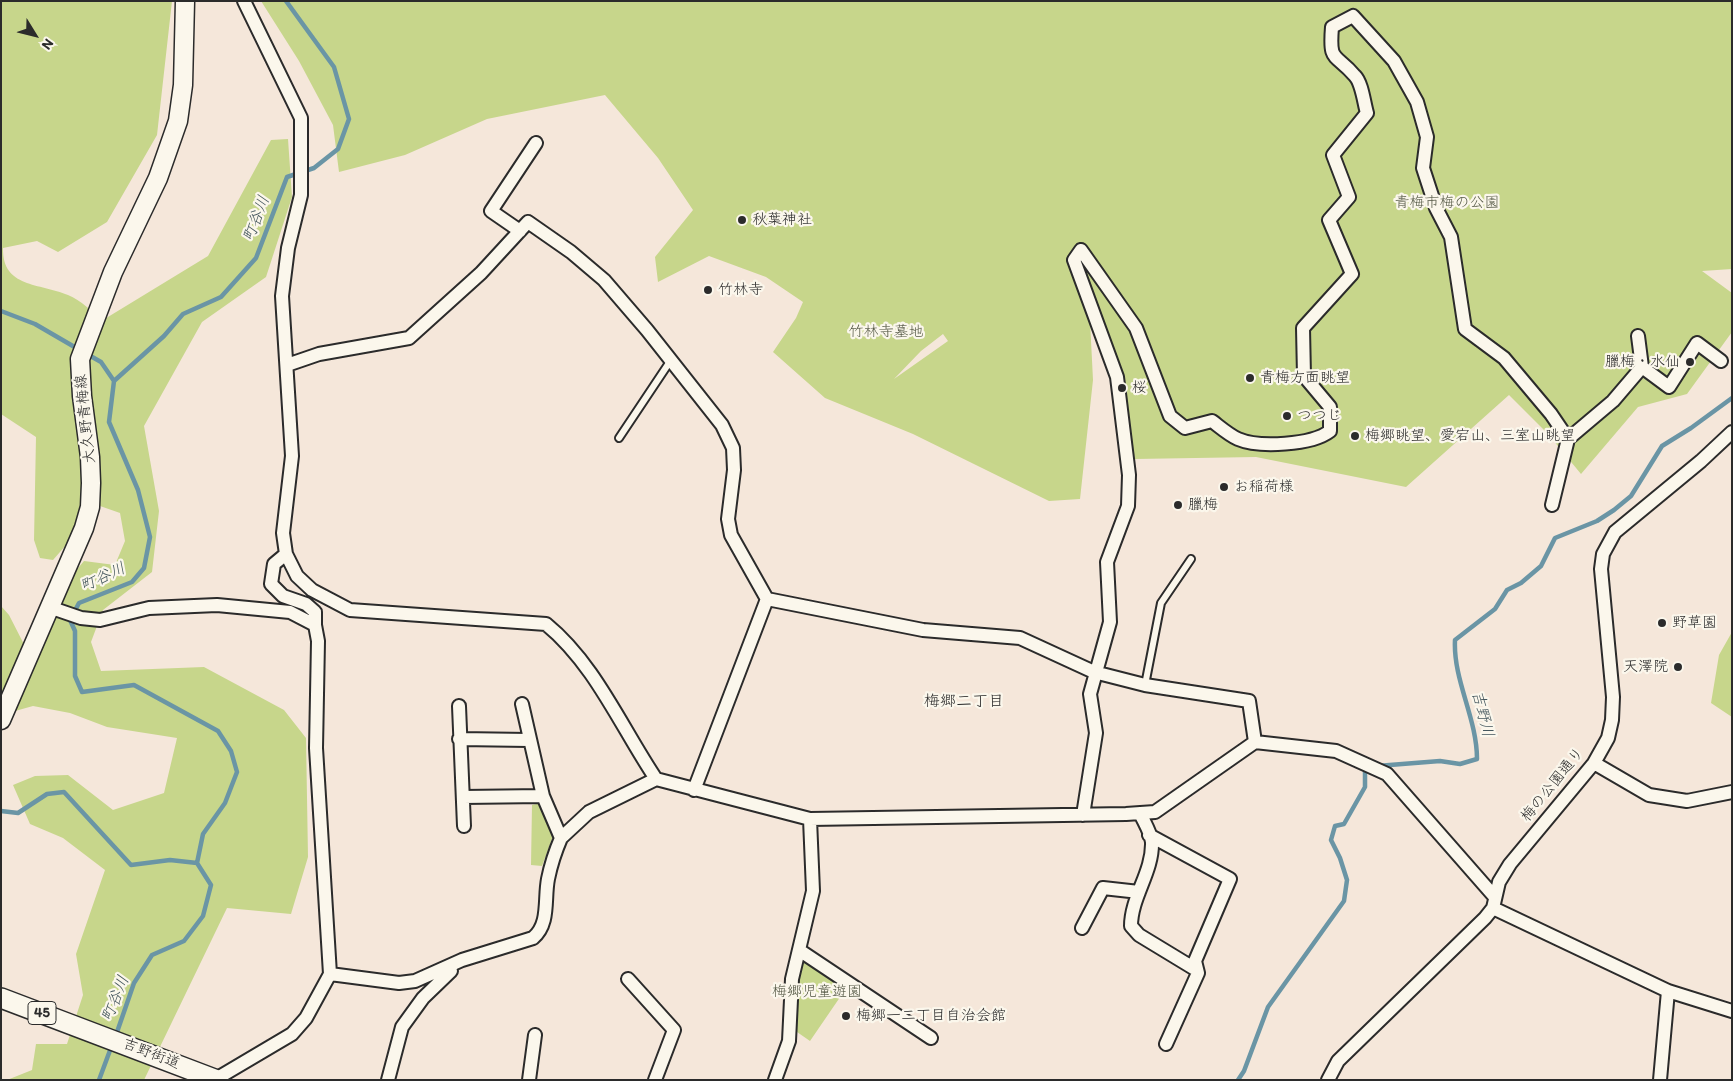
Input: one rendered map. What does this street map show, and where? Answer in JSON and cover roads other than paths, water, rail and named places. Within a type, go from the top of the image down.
[{"type":"main road","name":"大久野青梅線","points":[[1,720],[57,609],[90,508],[90,458],[82,396],[83,351],[113,272],[158,178],[178,121],[183,85],[185,1]]},
{"type":"main road","name":"吉野街道","points":[[1,998],[137,1048],[194,1075],[216,1080]]},
{"type":"street","points":[[244,1],[301,118],[301,195],[288,248],[282,296],[292,456],[283,533],[286,554],[302,583],[350,610],[546,624],[561,636],[586,666],[656,778],[694,790],[810,818],[1084,815],[1155,812],[1255,742],[1336,751],[1386,774],[1494,902],[1668,991],[1732,1011]]},
{"type":"street","points":[[1084,815],[1096,733],[1090,694],[1094,672],[1110,622],[1108,562],[1128,506],[1129,475],[1117,377],[1074,260],[1082,250],[1136,328],[1170,416],[1185,428],[1212,421],[1237,439],[1255,444],[1321,438],[1330,431],[1330,407],[1304,376],[1303,328],[1352,274],[1329,220],[1349,197],[1333,155],[1367,113],[1356,76],[1337,61],[1330,47],[1332,27],[1353,16],[1394,61],[1418,102],[1427,137],[1422,168],[1436,208],[1451,237],[1465,329],[1504,358],[1552,414],[1568,438]]},
{"type":"street","points":[[520,231],[491,211],[536,143]]},
{"type":"street","points":[[287,365],[319,354],[409,338],[481,273],[528,222],[571,252],[604,280],[722,425],[733,448],[734,470],[728,519],[731,535],[767,599],[923,630],[1020,638],[1094,672],[1145,685],[1249,701],[1255,742]]},
{"type":"street","points":[[1638,336],[1642,367],[1669,387],[1697,343],[1721,361]]},
{"type":"street","points":[[1552,505],[1568,438],[1613,400],[1642,367]]},
{"type":"street","name":"梅の公園通り","points":[[1328,1080],[1338,1061],[1474,930],[1494,902],[1499,882],[1510,864],[1594,764],[1608,738],[1613,696],[1601,569],[1603,554],[1615,532],[1701,461],[1732,432]]},
{"type":"street","points":[[216,1080],[292,1034],[306,1018],[330,974],[316,748],[318,641],[315,612],[306,604],[283,596],[271,584],[274,564],[286,554]]},
{"type":"street","points":[[694,790],[767,599]]},
{"type":"street","points":[[57,609],[81,618],[100,620],[149,608],[218,605],[290,612],[315,625]]},
{"type":"street","points":[[522,704],[543,796],[561,838]]},
{"type":"street","points":[[459,706],[464,826]]},
{"type":"street","points":[[460,739],[529,740]]},
{"type":"street","points":[[1594,764],[1649,794],[1687,801],[1732,792]]},
{"type":"street","points":[[330,974],[399,983],[415,982],[462,960],[533,938],[541,932],[544,923],[547,882],[553,856],[561,838],[589,812],[656,778]]},
{"type":"street","points":[[462,797],[543,796]]},
{"type":"street","points":[[1140,813],[1152,841],[1149,864],[1131,916],[1131,926],[1134,931],[1196,969]]},
{"type":"street","points":[[775,1080],[789,1041],[792,979],[813,891],[810,818]]},
{"type":"street","points":[[1149,835],[1230,879],[1195,961],[1198,973],[1166,1044]]},
{"type":"street","points":[[1082,928],[1103,888],[1139,892]]},
{"type":"street","points":[[799,950],[931,1038]]},
{"type":"street","points":[[388,1080],[402,1027],[423,998],[462,960]]},
{"type":"street","points":[[628,979],[674,1030],[655,1080]]},
{"type":"street","points":[[1660,1080],[1668,991]]},
{"type":"street","points":[[529,1080],[535,1035]]},
{"type":"lane","points":[[619,438],[671,360]]},
{"type":"lane","points":[[1145,685],[1161,603],[1191,559]]},
{"type":"waterway","name":"町谷川","points":[[116,1035],[134,983],[152,955],[184,941],[203,916],[211,885],[197,863],[203,834],[225,803],[237,772],[231,751],[218,731],[134,685],[82,692],[75,676],[75,631],[70,620],[79,603],[132,582],[144,568],[150,537],[138,490],[109,422],[114,381],[164,336],[183,314],[221,297],[256,258],[287,177],[314,168],[338,149],[349,119],[334,67],[286,1]]},
{"type":"waterway","points":[[1,311],[35,324],[78,349]]},
{"type":"waterway","points":[[87,354],[101,362],[114,381]]},
{"type":"waterway","name":"吉野川","points":[[1377,766],[1440,761],[1460,764],[1477,759],[1473,729],[1455,655],[1455,640],[1495,609],[1507,590],[1521,583],[1541,566],[1555,538],[1597,521],[1614,510],[1631,496],[1662,446],[1691,428],[1732,398]]},
{"type":"waterway","name":"吉野川","points":[[1238,1080],[1244,1071],[1268,1007],[1344,901],[1347,880],[1340,858],[1331,840],[1335,826],[1344,824],[1365,787],[1365,767],[1367,767]]},
{"type":"waterway","points":[[1,811],[18,813],[47,794],[64,792],[131,865],[170,860],[197,863]]},
{"type":"waterway","name":"町谷川","points":[[99,1080],[112,1045]]},
{"type":"place","name":"秋葉神社","points":[[742,220]]},
{"type":"place","name":"竹林寺","points":[[708,290]]},
{"type":"place","name":"臘梅・水仙","points":[[1690,362]]},
{"type":"place","name":"青梅方面眺望","points":[[1250,378]]},
{"type":"place","name":"桜","points":[[1122,388]]},
{"type":"place","name":"つつじ","points":[[1287,416]]},
{"type":"place","name":"梅郷眺望、愛宕山、三室山眺望","points":[[1355,436]]},
{"type":"place","name":"お稲荷様","points":[[1224,487]]},
{"type":"place","name":"臘梅","points":[[1178,505]]},
{"type":"place","name":"野草園","points":[[1662,623]]},
{"type":"place","name":"天澤院","points":[[1678,667]]},
{"type":"place","name":"梅郷一二丁目自治会館","points":[[846,1016]]},
{"type":"district","name":"梅郷二丁目","points":[[964,702]]},
{"type":"park label","name":"青梅市梅の公園","points":[[1447,203]]},
{"type":"park label","name":"竹林寺墓地","points":[[886,332]]},
{"type":"park label","name":"梅郷児童遊園","points":[[817,992]]}]
